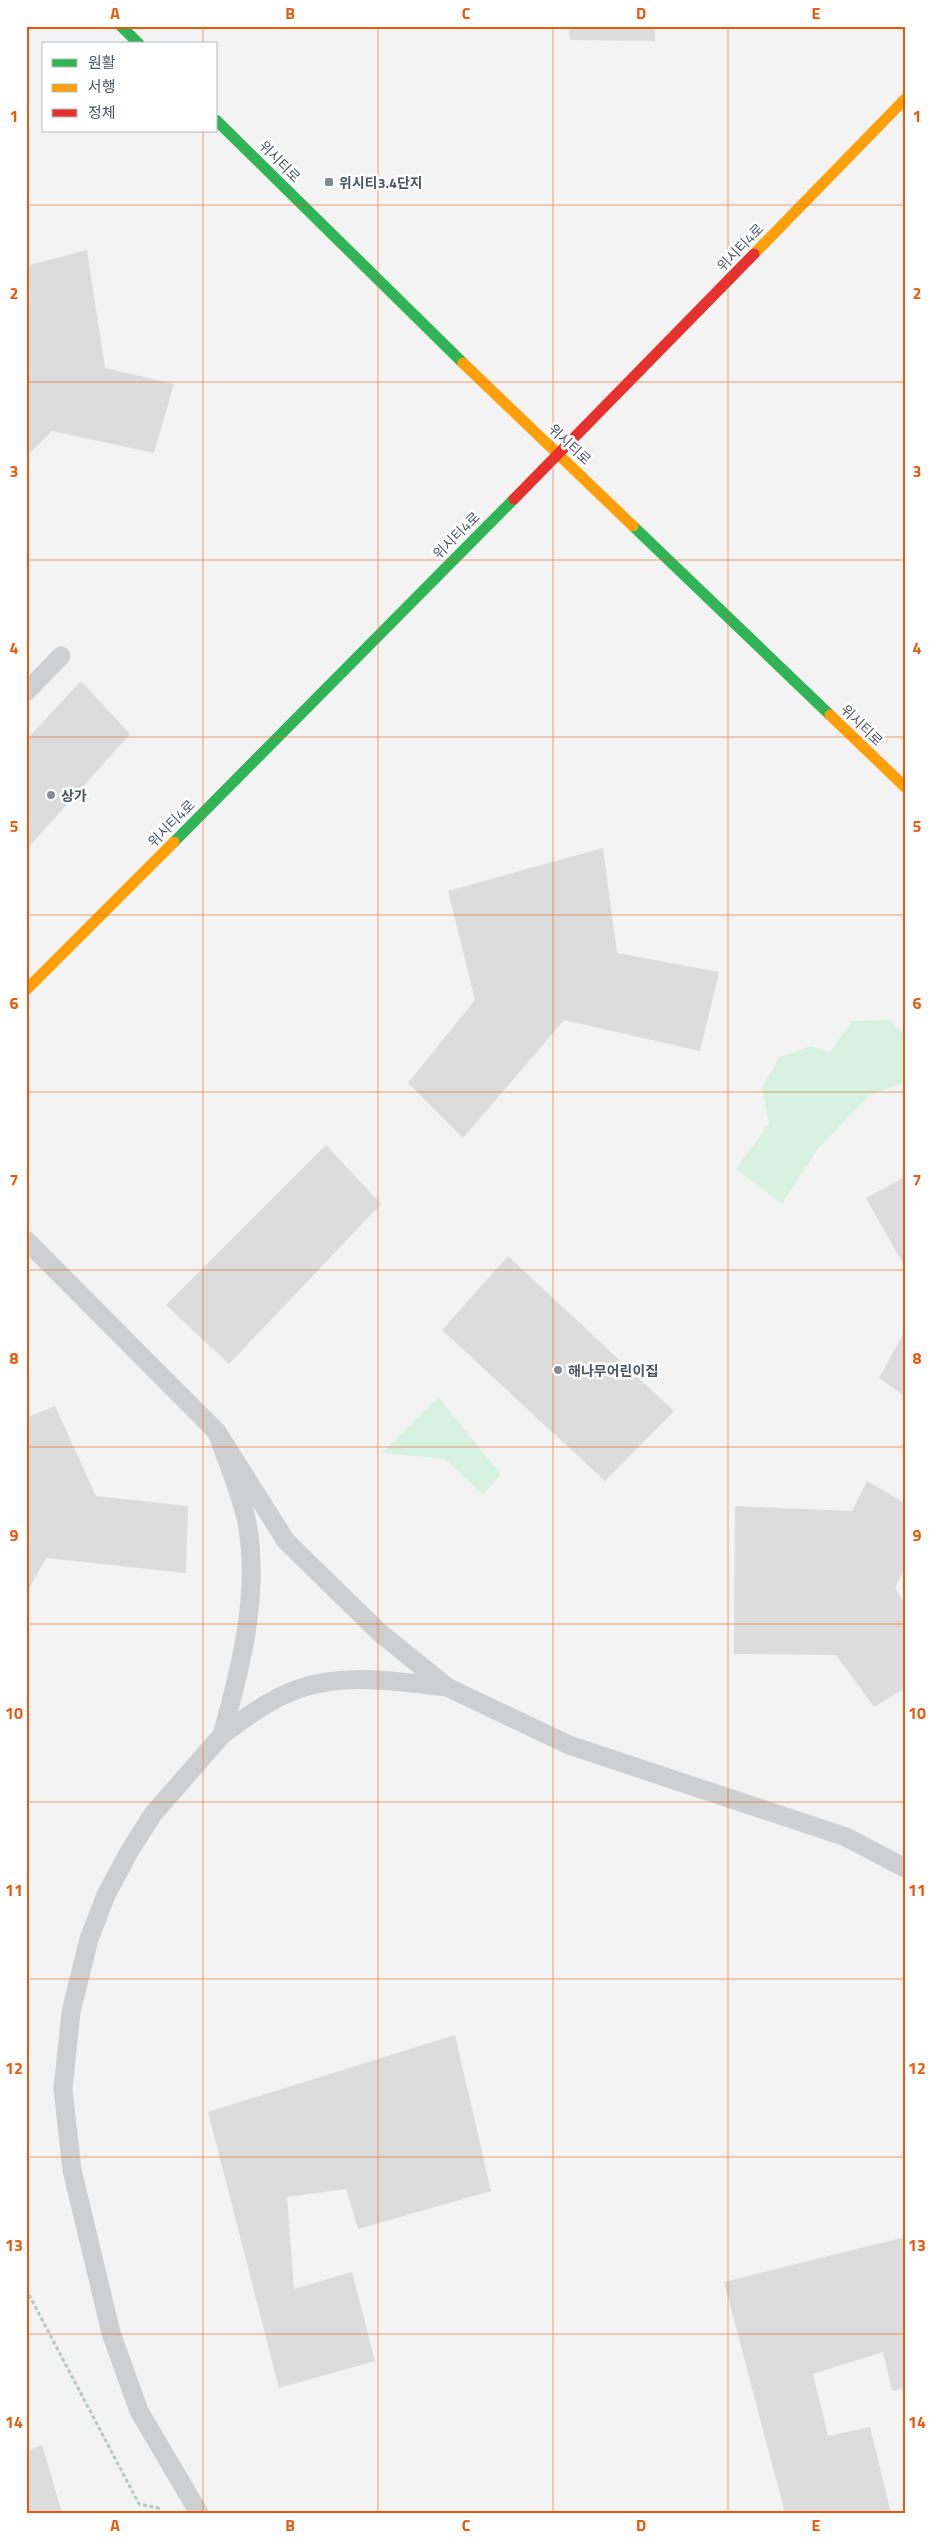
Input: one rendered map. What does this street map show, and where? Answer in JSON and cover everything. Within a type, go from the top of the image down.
[{"type":"street","points":[[121,26],[137,42]]},
{"type":"street","name":"위시티4로","points":[[26,990],[559,454],[905,100]]},
{"type":"street","name":"위시티로","points":[[218,122],[905,787]]},
{"type":"lane","points":[[26,692],[61,656]]},
{"type":"lane","points":[[26,1240],[217,1432],[286,1541],[379,1632],[447,1687],[569,1745],[846,1837],[905,1868]]},
{"type":"lane","points":[[217,1432],[247,1522],[251,1555],[251,1591],[246,1625],[237,1677],[222,1734]]},
{"type":"lane","points":[[198,2513],[139,2411],[112,2333],[72,2170],[63,2089],[71,2012],[89,1940],[106,1895],[129,1852],[153,1814],[222,1734],[258,1710],[297,1689],[324,1682],[375,1679],[447,1687]]},
{"type":"path","points":[[26,2289],[139,2504],[166,2510]]},
{"type":"green space","points":[[890,1020],[905,1035],[905,1082],[870,1095],[818,1149],[782,1204],[736,1169],[769,1123],[762,1088],[779,1057],[811,1046],[830,1052],[852,1021]]},
{"type":"green space","points":[[438,1397],[501,1474],[483,1495],[445,1459],[382,1453]]},
{"type":"building","points":[[569,26],[655,26],[655,41],[570,40]]},
{"type":"building","points":[[87,250],[105,368],[174,384],[154,453],[52,431],[26,457],[26,266]]},
{"type":"building","name":"상가","points":[[81,681],[130,734],[26,850],[26,740]]},
{"type":"building","points":[[603,848],[617,953],[719,972],[700,1051],[564,1020],[463,1138],[408,1083],[475,1000],[448,891]]},
{"type":"building","points":[[326,1145],[381,1204],[229,1364],[166,1305]]},
{"type":"building","points":[[905,1177],[905,1267],[866,1198]]},
{"type":"building","name":"해나무어린이집","points":[[508,1256],[674,1411],[605,1481],[442,1330]]},
{"type":"building","points":[[905,1331],[905,1396],[879,1378]]},
{"type":"building","points":[[55,1406],[96,1496],[188,1506],[186,1573],[46,1558],[26,1594],[26,1418]]},
{"type":"building","points":[[867,1481],[905,1503],[905,1568],[895,1588],[905,1604],[905,1688],[874,1707],[836,1655],[734,1654],[735,1506],[852,1511]]},
{"type":"building","points":[[455,2035],[491,2191],[358,2229],[346,2189],[287,2197],[294,2289],[352,2272],[375,2361],[279,2388],[208,2112]]},
{"type":"building","points":[[905,2237],[905,2388],[892,2391],[883,2352],[813,2374],[828,2436],[870,2427],[891,2513],[785,2513],[724,2282]]},
{"type":"building","points":[[42,2445],[62,2513],[26,2513],[26,2451]]},
{"type":"traffic: fast","points":[[121,26],[137,42]]},
{"type":"traffic: fast","points":[[218,122],[463,363]]},
{"type":"traffic: fast","points":[[174,842],[514,499]]},
{"type":"traffic: fast","points":[[633,526],[830,715]]},
{"type":"traffic: slow","points":[[754,254],[905,99]]},
{"type":"traffic: slow","points":[[463,363],[633,526]]},
{"type":"traffic: slow","points":[[830,715],[905,787]]},
{"type":"traffic: slow","points":[[26,990],[174,842]]},
{"type":"traffic: jam","points":[[514,499],[754,254]]},
{"type":"place","name":"위시티3.4단지","points":[[329,182]]},
{"type":"place","name":"상가","points":[[51,795]]},
{"type":"place","name":"해나무어린이집","points":[[558,1370]]}]
